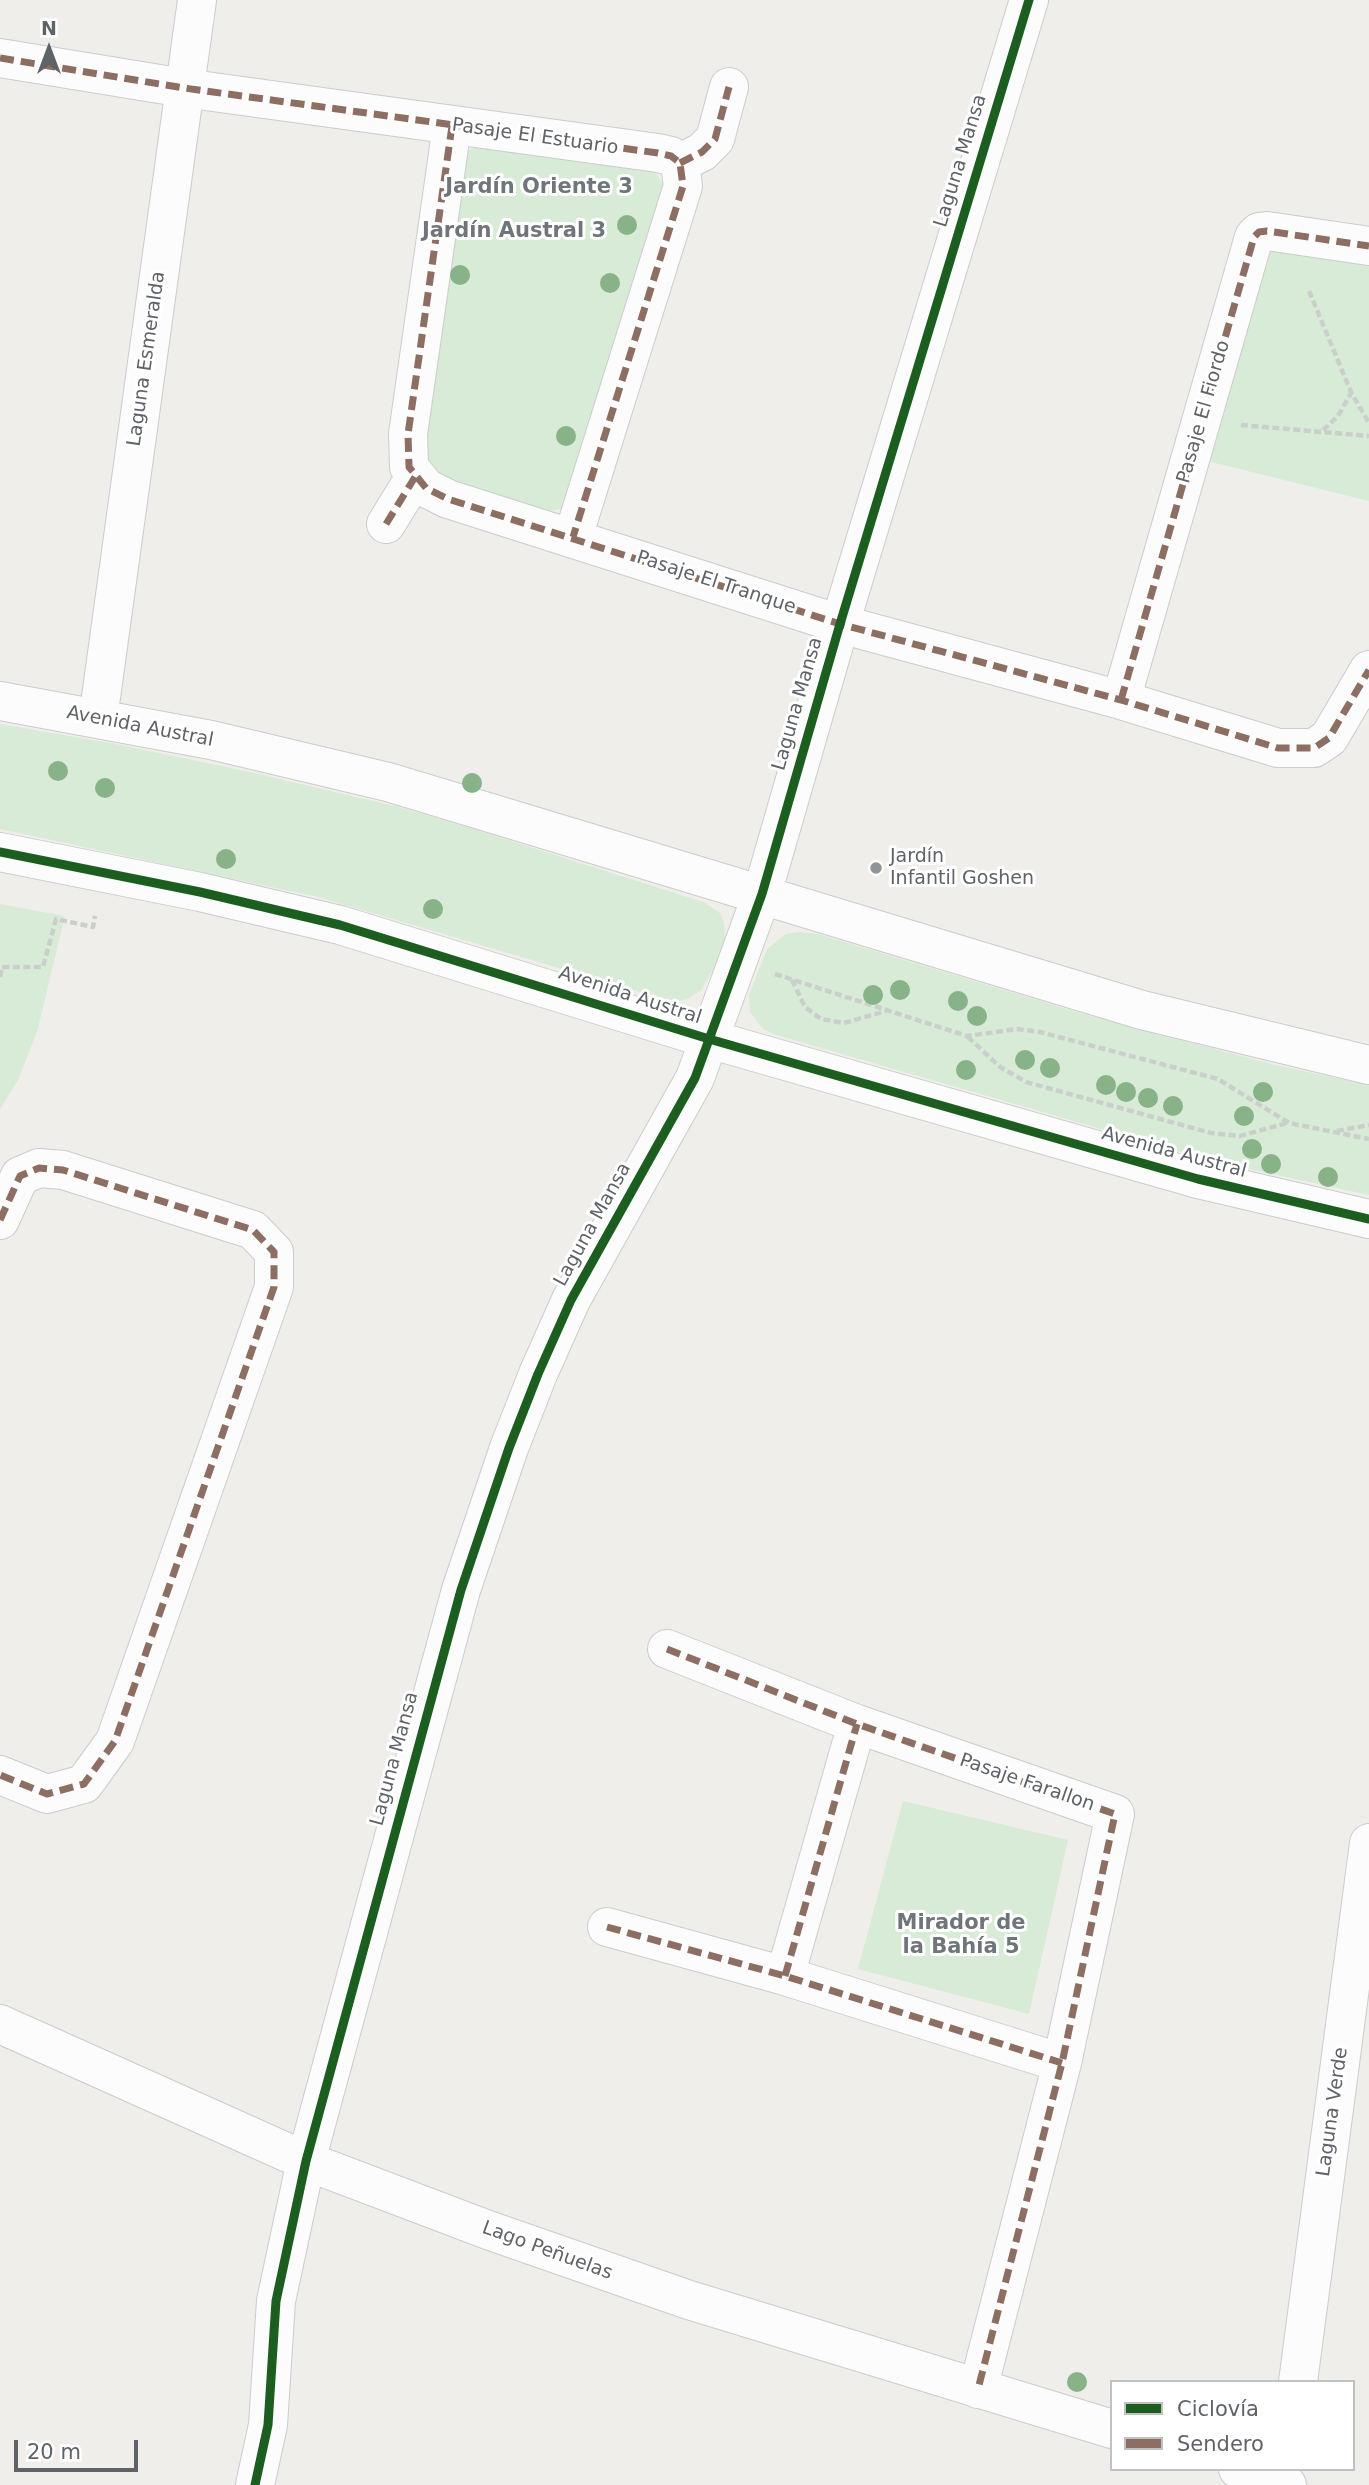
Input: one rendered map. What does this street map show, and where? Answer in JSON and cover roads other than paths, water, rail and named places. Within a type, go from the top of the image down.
[{"type":"street","name":"Laguna Esmeralda","points":[[98,719],[197,0]]},
{"type":"street","name":"Laguna Mansa","points":[[255,2485],[268,2425],[276,2301],[306,2161],[453,1617],[509,1448],[571,1300],[695,1078],[762,894],[839,624],[1029,0]]},
{"type":"street","name":"Pasaje El Estuario","points":[[0,58],[184,88],[658,153],[671,156],[680,163]]},
{"type":"street","points":[[573,537],[684,186],[680,163],[702,152],[715,139],[729,87]]},
{"type":"street","points":[[386,524],[415,477],[407,457],[408,434],[452,126]]},
{"type":"street","name":"Pasaje El Fiordo","points":[[1121,700],[1254,237],[1259,232],[1369,246]]},
{"type":"street","name":"Pasaje El Tranque","points":[[415,477],[426,488],[448,499],[839,624],[1121,700],[1278,748],[1314,748],[1329,738],[1369,670]]},
{"type":"street","name":"Avenida Austral","points":[[0,701],[275,754],[388,782],[1169,1017],[1369,1065]]},
{"type":"street","name":"Avenida Austral","points":[[0,852],[318,919],[709,1039],[1198,1179],[1369,1219]]},
{"type":"street","points":[[0,1220],[20,1176],[39,1168],[63,1170],[253,1230],[274,1252],[274,1287],[115,1741],[84,1784],[47,1794],[0,1775]]},
{"type":"street","name":"Pasaje Farallon","points":[[667,1649],[857,1724],[1115,1814],[1062,2063],[978,2389]]},
{"type":"street","points":[[785,1976],[857,1724]]},
{"type":"street","name":"Laguna Verde","points":[[1298,2380],[1369,1843]]},
{"type":"street","points":[[607,1927],[785,1976],[1062,2063]]},
{"type":"street","name":"Lago Peñuelas","points":[[0,2024],[306,2161],[626,2279],[1110,2428]]},
{"type":"street","points":[[1246,2471],[1284,2481]]},
{"type":"place","name":"Jardín Infantil Goshen","points":[[876,868]]},
{"type":"district","name":"Jardín Oriente 3","points":[[539,188]]},
{"type":"district","name":"Jardín Austral 3","points":[[514,232]]},
{"type":"district","name":"Mirador de la Bahía 5","points":[[961,1936]]}]
